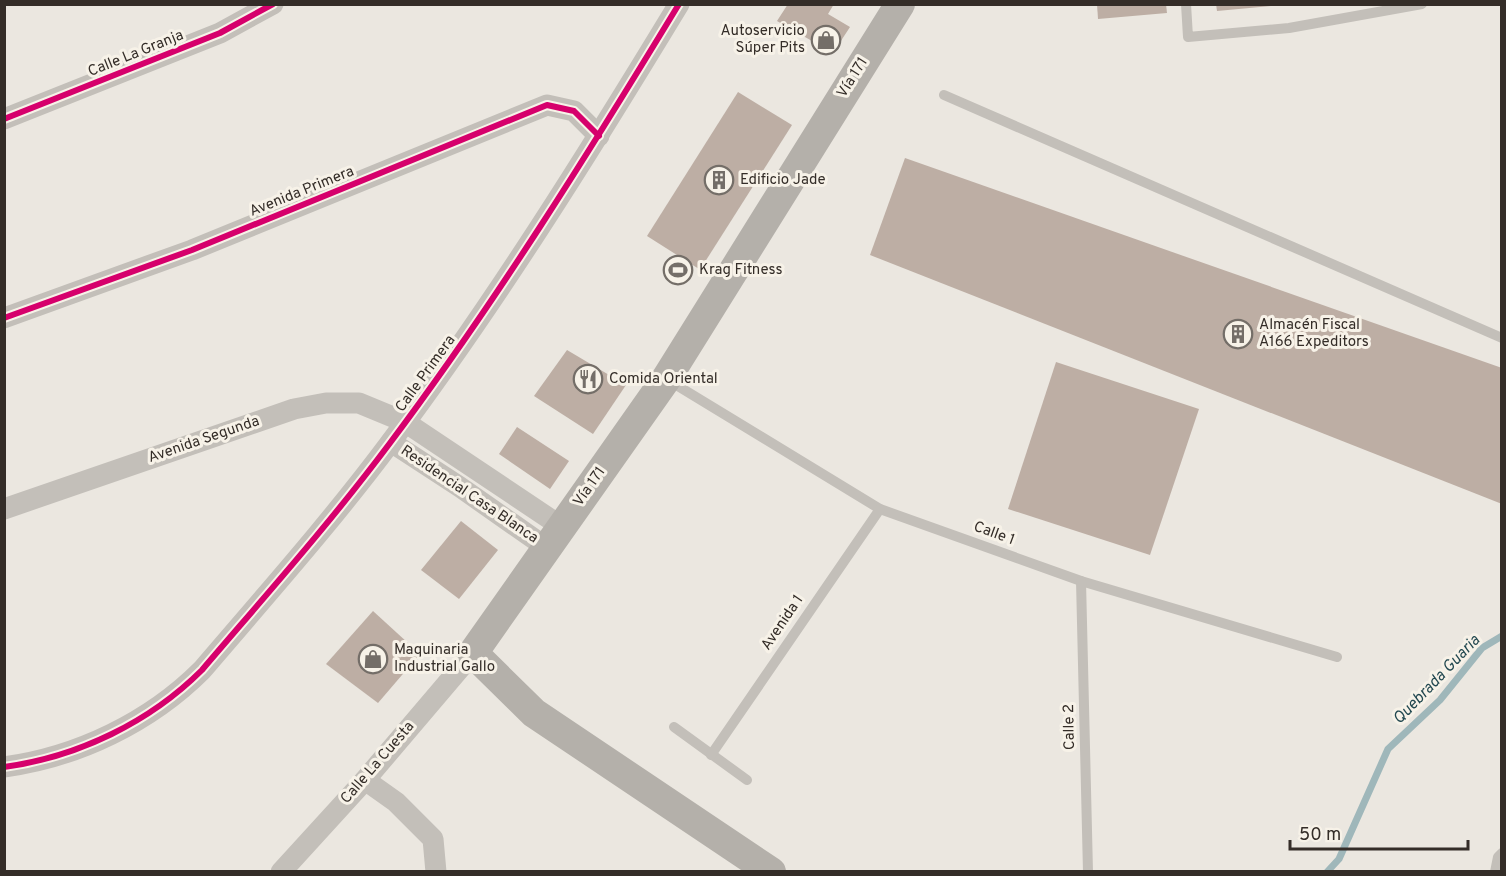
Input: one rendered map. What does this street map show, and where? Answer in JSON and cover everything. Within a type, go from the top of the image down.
[{"type":"main road","name":"Vía 171","points":[[473,653],[666,379],[900,4]]},
{"type":"main road","points":[[473,653],[534,713],[771,872]]},
{"type":"street","name":"Calle La Granja","points":[[4,119],[220,33],[273,4]]},
{"type":"street","name":"Calle Primera","points":[[4,767],[32,763],[98,741],[142,717],[183,689],[202,670],[342,506],[464,341],[548,217],[679,4]]},
{"type":"street","name":"Avenida Primera","points":[[4,318],[192,250],[547,105],[574,111],[599,136]]},
{"type":"street","name":"Avenida Segunda","points":[[4,509],[294,409],[326,403],[359,403],[405,422]]},
{"type":"street","name":"Residencial Casa Blanca","points":[[405,422],[555,538]]},
{"type":"street","name":"Residencial Casa Blanca","points":[[391,442],[460,488],[555,538]]},
{"type":"street","name":"Calle La Cuesta","points":[[281,872],[365,780],[473,653]]},
{"type":"street","points":[[365,780],[396,802],[433,839],[436,872]]},
{"type":"lane","points":[[1186,4],[1188,37],[1289,28],[1422,4]]},
{"type":"lane","points":[[944,95],[1502,338]]},
{"type":"lane","name":"Calle 1","points":[[666,379],[880,509],[1081,581],[1337,657]]},
{"type":"lane","name":"Avenida 1","points":[[711,754],[880,509]]},
{"type":"lane","name":"Calle 2","points":[[1081,581],[1088,872]]},
{"type":"lane","points":[[674,727],[747,780]]},
{"type":"lane","points":[[1495,872],[1498,857],[1502,853]]},
{"type":"building","name":"Autoservicio Súper Pits","points":[[788,4],[834,4],[828,14],[850,27],[833,53],[777,21]]},
{"type":"building","points":[[1097,4],[1166,4],[1167,13],[1098,19]]},
{"type":"building","points":[[1216,4],[1271,4],[1271,6],[1217,11]]},
{"type":"building","name":"Edificio Jade","points":[[738,92],[792,125],[699,269],[647,236]]},
{"type":"building","name":"Almacén Fiscal A166 Expeditors","points":[[905,158],[1502,368],[1502,504],[870,255]]},
{"type":"building","points":[[567,350],[626,385],[593,434],[534,396]]},
{"type":"building","points":[[1056,362],[1199,409],[1150,555],[1008,509]]},
{"type":"building","points":[[517,427],[569,461],[550,489],[499,454]]},
{"type":"building","points":[[461,521],[498,550],[459,599],[421,570]]},
{"type":"building","name":"Maquinaria Industrial Gallo","points":[[373,611],[420,654],[378,703],[326,664]]},
{"type":"waterway","name":"Quebrada Guaria","points":[[1327,872],[1339,859],[1388,749],[1440,700],[1482,648],[1502,636]]},
{"type":"cycle path","points":[[4,119],[220,33],[273,4]]},
{"type":"cycle path","points":[[4,767],[59,755],[111,734],[160,706],[202,670],[345,501],[429,390],[540,227],[679,4]]},
{"type":"cycle path","points":[[4,318],[192,250],[547,105],[574,111],[599,136]]},
{"type":"place","name":"Autoservicio Súper Pits","points":[[826,40]]},
{"type":"place","name":"Edificio Jade","points":[[719,180]]},
{"type":"place","name":"Krag Fitness","points":[[678,270]]},
{"type":"place","name":"Almacén Fiscal A166 Expeditors","points":[[1238,334]]},
{"type":"place","name":"Comida Oriental","points":[[588,379]]},
{"type":"place","name":"Maquinaria Industrial Gallo","points":[[373,659]]}]
